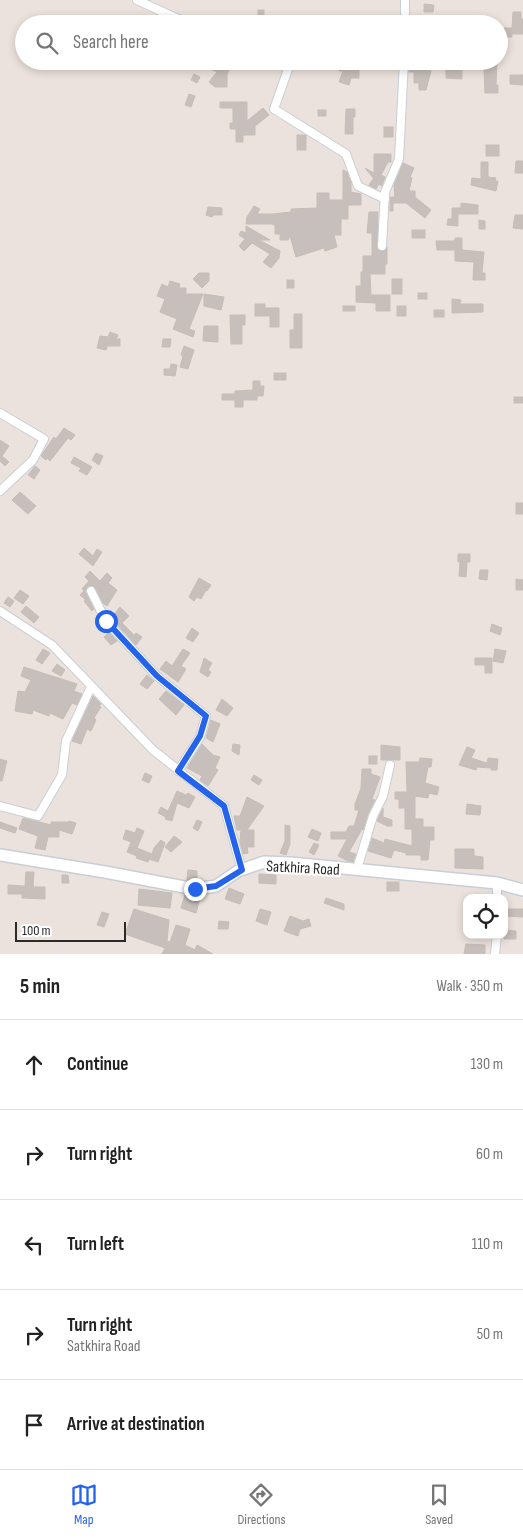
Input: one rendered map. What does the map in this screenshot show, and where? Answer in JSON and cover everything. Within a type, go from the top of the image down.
[{"type":"main road","name":"Satkhira Road","points":[[0,855],[195,889],[216,886],[242,870],[264,862],[497,883],[523,890]]},
{"type":"street","points":[[137,0],[170,15]]},
{"type":"street","points":[[406,0],[406,15]]},
{"type":"street","points":[[288,70],[274,108],[346,154],[358,186],[384,198]]},
{"type":"street","points":[[382,246],[385,192],[399,159],[404,70]]},
{"type":"street","points":[[0,414],[44,439],[33,460],[0,491]]},
{"type":"street","points":[[91,591],[106,621],[157,676],[206,716],[200,736],[178,771]]},
{"type":"street","points":[[0,610],[52,646],[153,750],[224,806],[242,870]]},
{"type":"street","points":[[0,806],[38,816],[62,774],[66,741],[91,687]]},
{"type":"street","points":[[357,870],[373,816],[383,796],[390,765]]},
{"type":"street","points":[[497,883],[497,894]]},
{"type":"street","points":[[495,954],[497,939]]},
{"type":"building","points":[[424,4],[434,5],[433,12],[424,12]]},
{"type":"building","points":[[258,10],[264,10],[264,15],[258,15]]},
{"type":"building","points":[[513,12],[521,12],[523,34],[512,34],[512,37],[508,37],[508,28],[512,28]]},
{"type":"building","points":[[213,70],[229,70],[227,87],[215,87],[209,82],[217,72]]},
{"type":"building","points":[[359,70],[359,78],[351,78],[349,85],[339,82],[343,71],[339,71]]},
{"type":"building","points":[[409,70],[431,71],[426,90],[419,90],[419,83],[414,83],[414,72],[409,72]]},
{"type":"building","points":[[446,70],[462,70],[462,79],[446,78]]},
{"type":"building","points":[[484,70],[497,70],[496,85],[498,85],[498,93],[485,93]]},
{"type":"building","points":[[194,74],[200,77],[197,83],[191,80]]},
{"type":"building","points":[[510,75],[523,75],[523,85],[510,84]]},
{"type":"building","points":[[189,94],[195,96],[191,107],[185,105]]},
{"type":"building","points":[[220,102],[247,102],[247,121],[263,108],[269,115],[255,126],[255,135],[243,135],[243,142],[236,142],[236,129],[230,129],[230,123],[233,123],[233,108],[220,108]]},
{"type":"building","points":[[346,109],[355,109],[353,134],[345,134]]},
{"type":"building","points":[[318,110],[326,110],[326,116],[318,116]]},
{"type":"building","points":[[384,127],[393,127],[393,137],[384,137]]},
{"type":"building","points":[[297,135],[306,135],[306,150],[297,150]]},
{"type":"building","points":[[486,145],[499,145],[499,156],[486,156]]},
{"type":"building","points":[[374,154],[391,154],[391,162],[388,162],[381,175],[385,177],[382,186],[379,184],[376,189],[369,185],[374,179],[365,168],[374,173]]},
{"type":"building","points":[[516,161],[523,161],[523,173],[515,173]]},
{"type":"building","points":[[481,162],[488,162],[488,177],[496,178],[495,181],[498,181],[496,191],[471,185],[472,178],[481,179]]},
{"type":"building","points":[[403,163],[414,168],[410,177],[412,178],[409,191],[415,191],[415,197],[431,210],[425,218],[406,203],[393,203],[393,211],[390,211],[390,197],[395,197],[394,185]]},
{"type":"building","points":[[343,170],[347,172],[351,182],[351,192],[361,194],[361,205],[348,205],[348,219],[341,219],[341,235],[334,235],[337,247],[325,251],[324,248],[296,257],[290,236],[288,240],[280,240],[280,234],[275,234],[275,225],[246,224],[247,217],[254,206],[260,209],[257,214],[273,214],[291,212],[291,209],[317,208],[317,193],[329,193],[329,200],[343,200]]},
{"type":"building","points":[[461,203],[478,205],[478,214],[458,214],[458,226],[447,225],[448,219],[452,219],[452,208],[461,208]]},
{"type":"building","points":[[208,207],[222,208],[222,215],[213,215],[212,217],[206,215]]},
{"type":"building","points":[[369,212],[378,212],[377,249],[382,252],[387,247],[385,274],[370,274],[371,295],[390,295],[390,311],[376,311],[376,303],[356,302],[356,286],[361,286],[363,256],[372,256],[372,233],[367,233]]},
{"type":"building","points":[[515,215],[523,215],[523,229],[513,228]]},
{"type":"building","points":[[479,220],[485,221],[485,229],[479,229]]},
{"type":"building","points":[[246,226],[270,240],[259,240],[280,251],[279,258],[271,268],[263,262],[270,254],[252,243],[244,251],[239,246],[245,239],[239,235],[241,231],[246,233]]},
{"type":"building","points":[[412,230],[425,230],[425,238],[412,238]]},
{"type":"building","points":[[455,238],[462,238],[462,250],[484,252],[482,273],[485,273],[485,280],[473,280],[474,262],[455,261],[455,250],[437,250],[436,241],[455,241]]},
{"type":"building","points":[[199,273],[209,273],[209,281],[202,288],[193,279]]},
{"type":"building","points":[[392,279],[402,279],[402,294],[392,294]]},
{"type":"building","points":[[287,280],[294,280],[294,288],[287,288]]},
{"type":"building","points":[[170,281],[180,284],[179,288],[186,288],[186,294],[203,294],[189,329],[195,331],[193,337],[173,329],[177,319],[160,312],[165,299],[157,296],[162,284],[168,287]]},
{"type":"building","points":[[418,293],[427,293],[427,299],[418,299]]},
{"type":"building","points":[[204,294],[224,297],[221,310],[204,306]]},
{"type":"building","points":[[452,299],[461,300],[460,304],[483,304],[483,312],[452,313]]},
{"type":"building","points":[[255,304],[265,304],[265,308],[279,308],[279,327],[270,327],[270,316],[255,316]]},
{"type":"building","points":[[343,306],[355,306],[355,311],[343,311]]},
{"type":"building","points":[[397,306],[406,306],[406,316],[397,316]]},
{"type":"building","points":[[434,310],[444,310],[444,317],[434,317]]},
{"type":"building","points":[[294,314],[302,314],[302,348],[290,348],[290,330],[294,330]]},
{"type":"building","points":[[230,315],[245,315],[245,325],[242,325],[242,344],[231,344]]},
{"type":"building","points":[[204,326],[218,326],[218,342],[203,341]]},
{"type":"building","points":[[110,332],[118,335],[116,339],[120,339],[120,346],[107,346],[106,350],[97,348],[100,336],[108,337]]},
{"type":"building","points":[[163,339],[171,339],[170,347],[162,347]]},
{"type":"building","points":[[184,346],[194,350],[188,369],[180,367]]},
{"type":"building","points":[[171,364],[177,365],[175,376],[164,375],[164,369],[170,369]]},
{"type":"building","points":[[274,373],[286,373],[286,380],[274,380]]},
{"type":"building","points":[[253,381],[260,381],[260,386],[264,386],[263,396],[257,396],[257,400],[243,400],[243,407],[235,407],[235,400],[222,400],[222,394],[235,394],[235,391],[253,390]]},
{"type":"building","points":[[514,397],[523,397],[523,403],[514,403]]},
{"type":"building","points":[[64,428],[75,435],[71,440],[68,438],[50,461],[47,458],[46,460],[41,456],[54,437],[56,439]]},
{"type":"building","points":[[0,440],[9,446],[2,456],[9,462],[5,466],[0,461]]},
{"type":"building","points":[[96,453],[103,456],[99,465],[92,460]]},
{"type":"building","points":[[74,457],[92,467],[87,475],[79,471],[81,468],[71,463]]},
{"type":"building","points":[[35,466],[40,470],[34,479],[28,475]]},
{"type":"building","points":[[20,492],[36,506],[28,514],[12,500]]},
{"type":"building","points":[[516,503],[523,503],[523,514],[516,514]]},
{"type":"building","points":[[84,548],[93,556],[97,549],[102,552],[93,566],[79,554]]},
{"type":"building","points":[[458,554],[470,554],[470,562],[467,562],[466,577],[459,576],[460,562],[458,562]]},
{"type":"building","points":[[480,570],[488,570],[487,580],[479,579]]},
{"type":"building","points":[[90,571],[100,581],[107,573],[112,578],[108,583],[117,590],[107,606],[103,603],[94,587],[88,586],[85,591],[94,609],[92,611],[84,601],[86,600],[80,595],[84,591],[82,589],[89,581],[85,577]]},
{"type":"building","points":[[199,578],[211,585],[201,599],[197,597],[194,601],[189,597]]},
{"type":"building","points":[[516,579],[523,580],[523,590],[516,590]]},
{"type":"building","points":[[20,590],[29,596],[23,604],[14,598]]},
{"type":"building","points":[[8,597],[14,601],[10,607],[4,603]]},
{"type":"building","points":[[26,606],[39,617],[34,623],[21,612]]},
{"type":"building","points":[[120,607],[129,616],[122,623],[134,635],[136,633],[142,637],[136,645],[111,618]]},
{"type":"building","points":[[492,624],[502,628],[500,635],[490,631]]},
{"type":"building","points":[[192,628],[199,633],[193,642],[186,638]]},
{"type":"building","points":[[109,632],[117,641],[111,645],[104,637]]},
{"type":"building","points":[[43,649],[50,653],[42,664],[36,660]]},
{"type":"building","points":[[183,649],[190,653],[181,666],[186,669],[178,682],[160,669],[166,661],[172,666]]},
{"type":"building","points":[[495,649],[506,651],[503,663],[493,661]]},
{"type":"building","points":[[204,658],[212,663],[208,670],[211,672],[208,677],[200,672]]},
{"type":"building","points":[[475,658],[492,658],[492,673],[485,673],[485,665],[475,665]]},
{"type":"building","points":[[57,664],[65,670],[61,676],[52,671]]},
{"type":"building","points":[[24,667],[77,684],[74,691],[82,694],[77,705],[72,703],[63,719],[50,713],[49,716],[33,710],[32,714],[15,711],[18,691],[25,692],[31,680],[21,676]]},
{"type":"building","points":[[147,675],[154,681],[147,689],[140,684]]},
{"type":"building","points":[[166,691],[184,705],[176,715],[159,699]]},
{"type":"building","points":[[93,696],[101,704],[99,706],[101,707],[94,718],[96,720],[91,731],[87,729],[81,744],[72,741]]},
{"type":"building","points":[[222,699],[233,708],[227,716],[216,710]]},
{"type":"building","points":[[211,720],[220,724],[213,742],[206,738]]},
{"type":"building","points":[[202,744],[213,755],[220,757],[215,768],[218,770],[208,786],[200,780],[202,776],[187,768]]},
{"type":"building","points":[[233,744],[240,745],[239,755],[232,751]]},
{"type":"building","points":[[381,745],[400,747],[400,760],[381,760]]},
{"type":"building","points":[[467,747],[475,750],[471,758],[487,763],[488,758],[498,759],[497,770],[477,767],[476,770],[459,765]]},
{"type":"building","points":[[369,756],[377,756],[377,764],[369,764]]},
{"type":"building","points":[[420,758],[432,759],[431,767],[428,767],[425,783],[439,787],[437,795],[429,793],[428,798],[415,796],[415,819],[423,819],[423,827],[434,827],[434,840],[430,840],[428,860],[421,860],[421,855],[406,855],[406,853],[394,850],[391,858],[368,851],[372,838],[384,843],[385,839],[412,846],[412,829],[405,829],[405,808],[399,808],[399,799],[395,799],[395,792],[407,792],[406,762],[419,762]]},
{"type":"building","points":[[0,759],[7,761],[2,781],[0,781]]},
{"type":"building","points":[[362,769],[371,769],[371,774],[380,777],[372,799],[375,800],[363,830],[349,852],[356,854],[353,862],[338,856],[347,839],[331,839],[331,832],[346,832],[349,826],[354,826],[359,810],[355,810],[355,804],[361,788]]},
{"type":"building","points":[[145,773],[152,776],[149,783],[142,780]]},
{"type":"building","points":[[254,775],[262,780],[259,785],[251,780]]},
{"type":"building","points":[[177,791],[186,795],[188,793],[195,797],[189,808],[177,803],[172,821],[165,819],[166,817],[158,813],[161,807],[168,811]]},
{"type":"building","points":[[247,797],[264,806],[247,830],[254,830],[254,847],[247,847],[248,853],[243,854],[240,842],[241,830],[237,830],[234,816],[240,816]]},
{"type":"building","points":[[467,804],[481,806],[480,815],[466,814]]},
{"type":"building","points":[[383,808],[383,817],[392,820],[392,826],[387,826],[377,821]]},
{"type":"building","points":[[23,818],[51,825],[51,822],[69,821],[76,823],[72,834],[59,830],[59,837],[48,837],[45,850],[35,848],[38,836],[19,829]]},
{"type":"building","points":[[197,820],[202,822],[198,831],[193,828]]},
{"type":"building","points":[[0,822],[17,828],[15,833],[0,828]]},
{"type":"building","points":[[285,825],[290,826],[290,844],[286,855],[280,853],[285,841]]},
{"type":"building","points":[[137,828],[144,831],[137,848],[152,854],[154,848],[161,840],[165,843],[158,862],[149,859],[148,862],[136,858],[137,856],[127,852],[131,842],[123,839],[126,830],[135,833]]},
{"type":"building","points":[[312,829],[321,833],[318,841],[308,837]]},
{"type":"building","points":[[174,836],[182,842],[171,852],[165,847]]},
{"type":"building","points":[[314,843],[319,845],[314,855],[309,852]]},
{"type":"building","points":[[455,849],[474,849],[474,856],[483,857],[483,869],[455,868]]},
{"type":"building","points":[[188,870],[197,871],[197,880],[187,880]]},
{"type":"building","points":[[26,872],[34,872],[33,887],[45,887],[45,899],[22,898],[22,894],[8,894],[8,885],[25,886]]},
{"type":"building","points":[[259,874],[276,875],[276,884],[259,883]]},
{"type":"building","points":[[62,875],[68,875],[69,883],[62,883]]},
{"type":"building","points":[[387,882],[399,882],[399,891],[387,891]]},
{"type":"building","points":[[229,888],[244,894],[240,904],[225,899]]},
{"type":"building","points":[[139,889],[172,893],[170,908],[138,905]]},
{"type":"building","points":[[185,895],[200,898],[196,913],[181,908]]},
{"type":"building","points":[[326,898],[344,904],[344,910],[324,903]]},
{"type":"building","points":[[134,909],[169,920],[167,941],[170,942],[176,925],[190,929],[185,945],[195,950],[197,945],[213,954],[162,954],[165,948],[125,934]]},
{"type":"building","points":[[260,909],[271,912],[267,925],[256,921]]},
{"type":"building","points":[[508,909],[523,909],[523,917],[508,916]]},
{"type":"building","points":[[102,912],[109,914],[104,927],[97,925]]},
{"type":"building","points":[[290,916],[303,921],[309,919],[311,926],[300,929],[298,936],[284,931]]},
{"type":"building","points":[[219,921],[229,922],[228,929],[218,929]]},
{"type":"building","points":[[508,930],[516,931],[516,939],[508,939]]},
{"type":"building","points":[[466,944],[485,945],[485,954],[464,954]]},
{"type":"route","points":[[106,621],[157,676],[206,716],[200,736],[178,771],[224,806],[242,870],[216,886],[195,889]]}]
